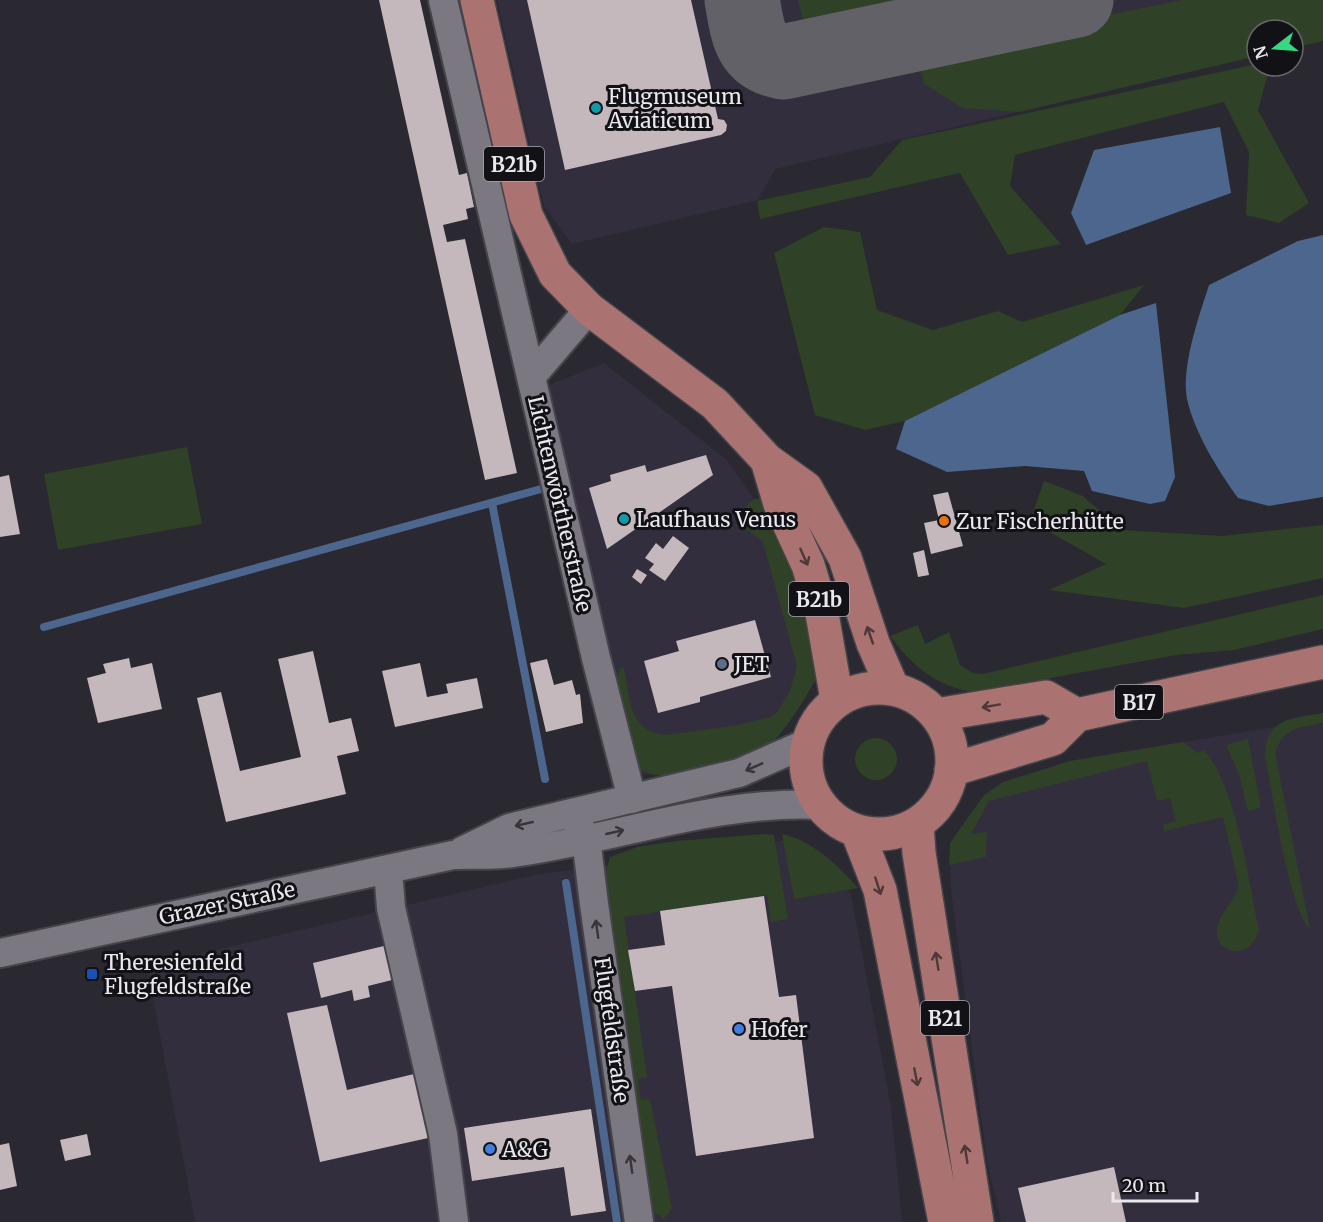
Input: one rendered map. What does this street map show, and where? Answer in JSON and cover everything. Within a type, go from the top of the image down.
[{"type":"main road","name":"B21b","points":[[477,0],[526,215],[555,274],[589,309],[715,404],[767,460],[806,488],[845,558],[873,643],[892,689]]},
{"type":"main road","name":"B21b","points":[[767,460],[780,504],[808,565],[822,608],[837,700]]},
{"type":"main road","name":"B17","points":[[1077,715],[1323,662]]},
{"type":"main road","points":[[872,688],[892,689],[917,698],[936,715],[949,741],[951,770],[945,792],[931,812],[917,824],[897,832],[877,835],[857,831],[839,823],[820,805],[810,786],[805,765],[807,743],[817,720],[837,700],[854,692],[872,688]]},
{"type":"main road","points":[[936,715],[1046,697],[1077,715],[1053,739],[951,770]]},
{"type":"main road","name":"B21","points":[[917,824],[919,852],[977,1222]]},
{"type":"main road","name":"B21","points":[[857,831],[880,890],[945,1222]]},
{"type":"street","points":[[442,0],[531,377]]},
{"type":"street","name":"Lichtenwörtherstraße","points":[[589,309],[531,377],[596,658],[632,799]]},
{"type":"street","points":[[453,855],[509,828],[739,773],[807,743]]},
{"type":"street","points":[[453,855],[512,853],[669,819],[754,806],[820,805]]},
{"type":"street","points":[[571,813],[586,838]]},
{"type":"street","name":"Flugfeldstraße","points":[[586,838],[639,1222]]},
{"type":"street","name":"Grazer Straße","points":[[0,953],[453,855]]},
{"type":"street","points":[[388,869],[391,908],[443,1134],[454,1222]]},
{"type":"shaded area","points":[[497,0],[1323,0],[1323,41],[1305,45],[1305,18],[1245,18],[1245,59],[775,169],[758,200],[572,244],[544,206]]},
{"type":"shaded area","points":[[604,363],[727,460],[764,514],[810,675],[744,747],[645,775],[606,758],[522,396]]},
{"type":"shaded area","points":[[1323,723],[1323,1222],[1001,1222],[987,1161],[951,890],[950,843],[984,795],[1003,782],[1070,761],[1273,727],[1289,731]]},
{"type":"shaded area","points":[[786,840],[843,880],[851,895],[891,1107],[902,1222],[195,1222],[147,966],[535,875]]},
{"type":"green space","points":[[798,0],[979,0],[915,13],[907,11],[904,3],[804,24]]},
{"type":"green space","points":[[1182,0],[1323,0],[1323,41],[1305,45],[1305,18],[1245,18],[1245,59],[1019,112],[963,108],[924,84],[918,56]]},
{"type":"green space","points":[[1245,67],[1245,78],[1267,78],[1258,110],[1309,203],[1279,223],[1246,215],[1249,152],[1224,102],[1015,155],[1010,186],[1061,244],[1008,255],[960,173],[760,219],[757,201],[870,177],[902,140]]},
{"type":"green space","points":[[824,227],[860,232],[877,310],[933,330],[998,311],[1022,322],[1144,285],[1120,315],[905,421],[865,430],[815,415],[774,253]]},
{"type":"green space","points":[[187,447],[202,524],[58,550],[44,474]]},
{"type":"green space","points":[[1044,481],[1083,496],[1121,530],[1222,536],[1323,525],[1323,578],[1184,608],[1049,590],[1106,564],[1030,521]]},
{"type":"green space","points":[[754,499],[762,499],[797,569],[817,676],[784,729],[763,748],[735,761],[702,771],[671,775],[648,773],[634,764],[616,681],[620,668],[624,667],[630,700],[637,719],[652,732],[664,735],[734,726],[770,717],[777,712],[790,691],[797,666],[763,542],[745,528],[742,519],[743,509]]},
{"type":"green space","points":[[1323,595],[1323,629],[1234,650],[1176,655],[975,692],[949,686],[926,673],[898,647],[890,636],[918,625],[925,644],[949,632],[960,665],[973,673],[983,674]]},
{"type":"green space","points":[[1323,713],[1323,723],[1288,733],[1275,753],[1310,929],[1302,918],[1288,875],[1265,756],[1266,743],[1275,727],[1301,716]]},
{"type":"green space","points":[[876,738],[884,739],[891,744],[896,751],[896,767],[891,774],[884,779],[876,780],[868,779],[861,774],[856,767],[855,759],[856,751],[861,744],[868,739]]},
{"type":"green space","points":[[1248,739],[1260,808],[1248,811],[1239,774],[1226,745]]},
{"type":"green space","points":[[1183,742],[1197,753],[1204,750],[1215,766],[1233,810],[1259,930],[1248,948],[1232,951],[1220,942],[1217,934],[1220,919],[1239,886],[1223,817],[1164,831],[1163,825],[1176,821],[1170,798],[1157,801],[1147,761],[989,801],[971,834],[987,832],[986,857],[949,865],[950,843],[984,795],[1003,782],[1070,761]]},
{"type":"green space","points":[[782,834],[804,842],[824,855],[858,888],[794,899]]},
{"type":"green space","points":[[774,835],[788,919],[771,922],[767,895],[624,917],[647,1077],[638,1079],[641,1100],[650,1099],[672,1208],[663,1220],[660,1215],[652,1213],[603,883],[610,857],[637,847],[675,841]]},
{"type":"water","points":[[1220,127],[1231,193],[1086,245],[1071,213],[1094,150]]},
{"type":"water","points":[[1323,235],[1323,497],[1269,506],[1238,498],[1201,438],[1187,399],[1186,372],[1205,297],[1209,285],[1298,241]]},
{"type":"water","points":[[1156,303],[1175,477],[1165,501],[1150,504],[1092,491],[1084,471],[1025,466],[947,472],[896,449],[905,421],[1120,315]]},
{"type":"building","points":[[379,0],[420,0],[459,175],[467,173],[474,207],[466,209],[468,219],[443,225],[447,242],[465,239],[517,473],[485,480]]},
{"type":"building","points":[[527,0],[691,0],[718,119],[724,120],[727,125],[726,131],[721,135],[565,170]]},
{"type":"building","name":"Laufhaus Venus","points":[[706,455],[713,475],[607,549],[589,488],[611,481],[610,475],[645,465],[647,472]]},
{"type":"building","points":[[9,475],[20,534],[0,537],[0,477]]},
{"type":"building","name":"Zur Fischerhütte","points":[[948,492],[963,546],[931,554],[924,523],[939,520],[933,495]]},
{"type":"building","points":[[673,536],[689,548],[665,581],[649,570],[654,564],[645,558],[656,543],[663,549]]},
{"type":"building","points":[[924,550],[929,575],[918,577],[913,553]]},
{"type":"building","points":[[637,569],[647,575],[641,584],[632,577]]},
{"type":"building","points":[[755,620],[771,677],[700,697],[700,702],[658,713],[644,661],[679,651],[676,641]]},
{"type":"building","points":[[313,651],[329,723],[351,718],[359,751],[337,756],[346,794],[226,822],[197,698],[221,692],[240,771],[301,757],[278,659]]},
{"type":"building","points":[[129,658],[131,668],[152,663],[162,709],[98,723],[87,678],[106,673],[103,664]]},
{"type":"building","points":[[547,659],[554,685],[572,680],[576,695],[580,694],[583,723],[546,732],[530,663]]},
{"type":"building","points":[[420,663],[427,697],[448,693],[446,684],[477,678],[483,708],[395,727],[382,671]]},
{"type":"building","name":"Hofer","points":[[764,896],[779,997],[796,995],[814,1138],[696,1156],[672,986],[635,991],[628,950],[665,945],[660,911]]},
{"type":"building","points":[[388,945],[396,979],[368,986],[370,997],[354,1001],[352,990],[321,998],[313,963]]},
{"type":"building","points":[[327,1005],[347,1090],[414,1074],[428,1138],[320,1162],[287,1013]]},
{"type":"building","points":[[591,1109],[606,1211],[571,1216],[564,1167],[472,1181],[464,1128]]},
{"type":"building","points":[[87,1134],[91,1155],[65,1161],[60,1140]]},
{"type":"building","points":[[9,1143],[17,1186],[0,1190],[0,1145]]},
{"type":"building","points":[[1114,1167],[1126,1222],[1026,1222],[1018,1188]]},
{"type":"waterway","points":[[44,627],[541,489]]},
{"type":"waterway","points":[[492,503],[545,779]]},
{"type":"waterway","points":[[566,883],[617,1222]]},
{"type":"taxiway","points":[[742,0],[748,31],[756,47],[771,59],[783,62],[1076,0]]},
{"type":"place","name":"Flugmuseum Aviaticum","points":[[596,108]]},
{"type":"place","name":"Laufhaus Venus","points":[[624,519]]},
{"type":"place","name":"Zur Fischerhütte","points":[[944,521]]},
{"type":"place","name":"JET","points":[[722,664]]},
{"type":"place","name":"Theresienfeld Flugfeldstraße","points":[[92,974]]},
{"type":"place","name":"Hofer","points":[[739,1029]]},
{"type":"place","name":"A&G","points":[[490,1149]]}]
